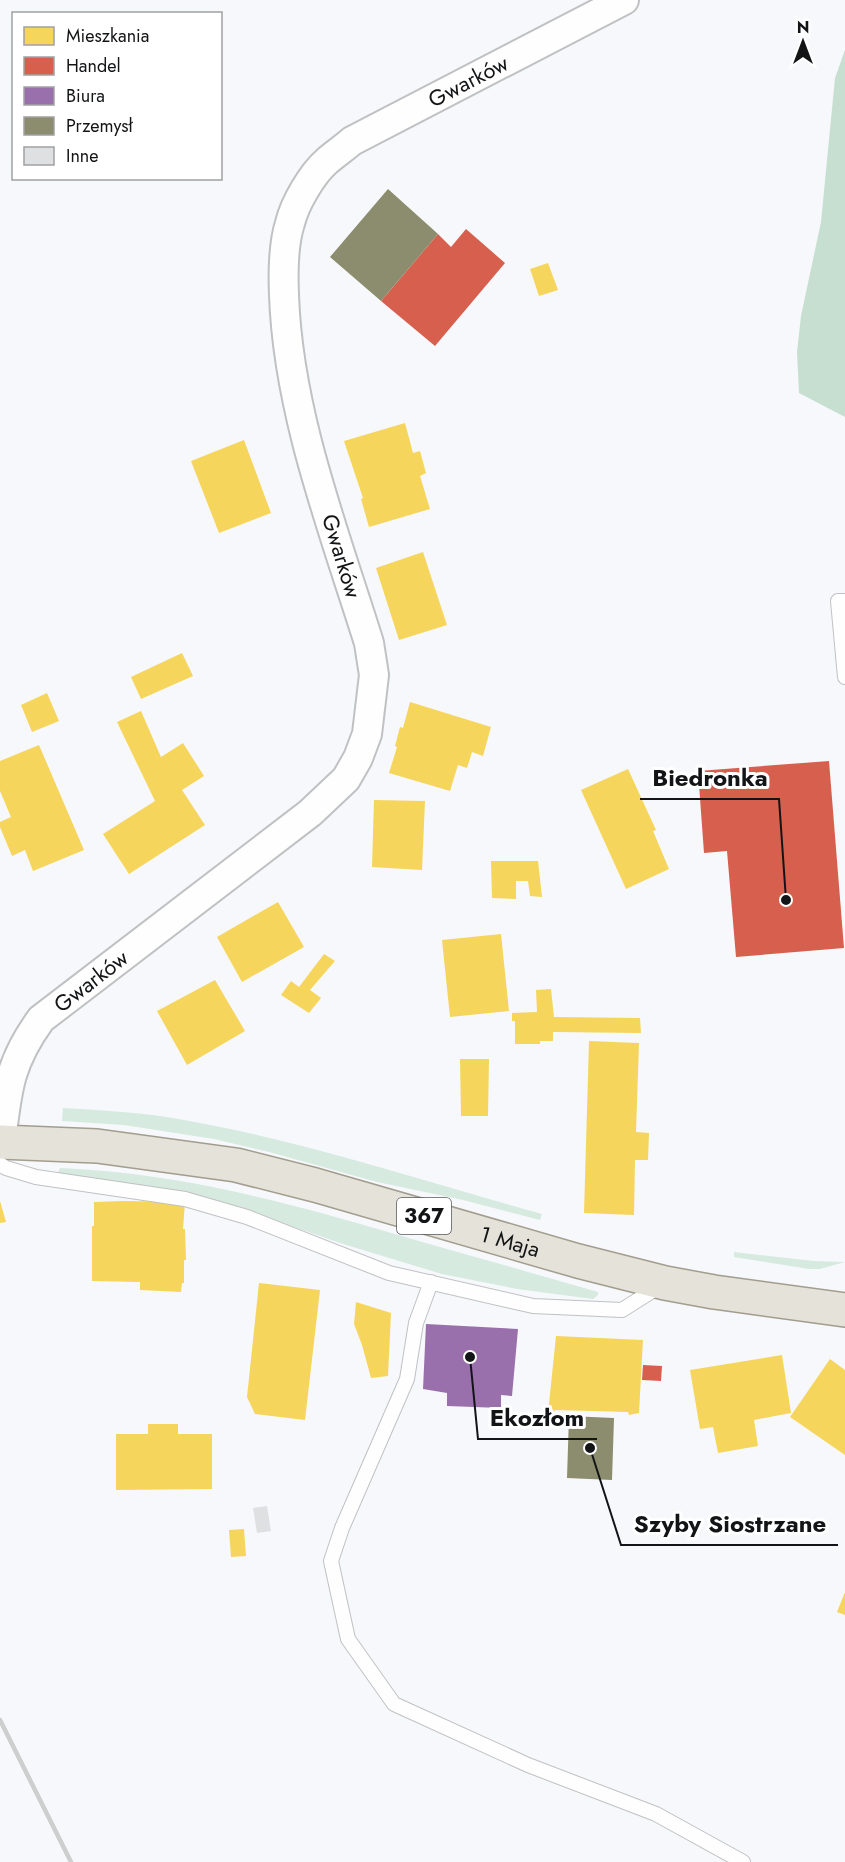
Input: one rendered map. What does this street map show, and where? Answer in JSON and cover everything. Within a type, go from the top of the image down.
[{"type":"main road","name":"1 Maja","points":[[0,1149],[97,1146],[236,1165],[315,1185],[578,1261],[665,1283],[845,1310]]},
{"type":"street","name":"Gwarków","points":[[0,1149],[7,1086],[21,1048],[41,1019],[310,813],[346,779],[358,758],[367,734],[374,675],[369,643],[304,430],[288,341],[284,279],[285,250],[289,223],[297,202],[326,162],[352,141],[624,0]]},
{"type":"lane","points":[[845,601],[838,602],[845,677]]},
{"type":"lane","points":[[0,1149],[6,1168],[36,1177],[185,1199],[247,1217],[389,1273],[533,1305],[622,1310],[665,1283]]},
{"type":"lane","points":[[431,1282],[416,1323],[407,1379],[342,1528],[331,1561],[348,1639],[394,1704],[528,1765],[656,1814],[742,1862]]},
{"type":"green space","points":[[845,50],[845,417],[799,393],[797,352],[801,316],[821,222],[835,78]]},
{"type":"green space","points":[[63,1108],[167,1117],[262,1136],[542,1214],[540,1220],[463,1200],[377,1182],[214,1139],[124,1125],[62,1121]]},
{"type":"green space","points":[[60,1168],[153,1177],[242,1193],[375,1228],[598,1292],[598,1295],[593,1299],[517,1289],[442,1274],[343,1244],[257,1214],[57,1175]]},
{"type":"green space","points":[[734,1252],[845,1262],[820,1269],[809,1269],[734,1257]]},
{"type":"building: Mieszkania","points":[[548,263],[558,290],[539,296],[530,269]]},
{"type":"building: Mieszkania","points":[[405,423],[413,453],[420,451],[426,473],[420,476],[430,509],[369,527],[361,499],[363,498],[344,441]]},
{"type":"building: Mieszkania","points":[[244,440],[271,513],[219,533],[191,461]]},
{"type":"building: Mieszkania","points":[[423,552],[447,625],[399,640],[376,568]]},
{"type":"building: Mieszkania","points":[[182,653],[193,676],[141,699],[131,677]]},
{"type":"building: Mieszkania","points":[[47,693],[59,721],[32,732],[21,705]]},
{"type":"building: Mieszkania","points":[[410,702],[491,727],[483,756],[472,752],[467,768],[458,765],[450,791],[389,773],[400,727],[403,728]]},
{"type":"building: Mieszkania","points":[[141,711],[161,757],[183,743],[204,776],[182,790],[205,825],[129,874],[103,834],[155,801],[117,722]]},
{"type":"building: Mieszkania","points":[[39,745],[84,850],[33,871],[25,850],[12,856],[0,827],[0,822],[11,817],[0,791],[0,761]]},
{"type":"building: Mieszkania","points":[[628,769],[656,830],[653,831],[669,869],[626,889],[581,790]]},
{"type":"building: Mieszkania","points":[[374,800],[425,801],[422,870],[372,867]]},
{"type":"building: Mieszkania","points":[[491,861],[538,861],[542,897],[530,896],[528,881],[516,881],[516,899],[492,898]]},
{"type":"building: Mieszkania","points":[[278,902],[304,947],[242,982],[217,937]]},
{"type":"building: Mieszkania","points":[[501,934],[509,1011],[450,1017],[442,940]]},
{"type":"building: Mieszkania","points":[[324,954],[335,961],[310,990],[321,998],[309,1013],[281,995],[291,981],[299,987]]},
{"type":"building: Mieszkania","points":[[215,980],[245,1031],[187,1065],[157,1011]]},
{"type":"building: Mieszkania","points":[[551,989],[554,1017],[640,1018],[641,1033],[553,1032],[553,1041],[540,1041],[540,1044],[515,1044],[515,1021],[512,1021],[512,1013],[537,1012],[536,990]]},
{"type":"building: Mieszkania","points":[[589,1041],[639,1043],[636,1132],[649,1133],[648,1160],[635,1160],[634,1215],[584,1213]]},
{"type":"building: Mieszkania","points":[[460,1059],[489,1059],[488,1116],[461,1116]]},
{"type":"building: Mieszkania","points":[[0,1201],[6,1222],[0,1223]]},
{"type":"building: Mieszkania","points":[[94,1202],[185,1202],[183,1229],[185,1229],[186,1260],[184,1260],[184,1283],[182,1283],[181,1292],[140,1290],[140,1282],[92,1281]]},
{"type":"building: Mieszkania","points":[[259,1283],[320,1290],[305,1420],[255,1414],[247,1397]]},
{"type":"building: Mieszkania","points":[[356,1302],[391,1313],[388,1376],[371,1378],[354,1324]]},
{"type":"building: Mieszkania","points":[[556,1336],[643,1340],[639,1413],[629,1415],[628,1412],[555,1410],[554,1413],[548,1413]]},
{"type":"building: Mieszkania","points":[[782,1355],[791,1413],[754,1420],[758,1446],[718,1453],[713,1427],[700,1429],[690,1370]]},
{"type":"building: Mieszkania","points":[[830,1359],[845,1370],[845,1455],[790,1417]]},
{"type":"building: Mieszkania","points":[[148,1424],[178,1424],[178,1434],[212,1434],[212,1489],[116,1490],[116,1434],[148,1434]]},
{"type":"building: Mieszkania","points":[[244,1529],[246,1556],[231,1557],[229,1530]]},
{"type":"building: Mieszkania","points":[[845,1592],[845,1615],[837,1612]]},
{"type":"building: Handel","points":[[466,229],[505,263],[435,346],[381,301],[438,234],[451,247]]},
{"type":"building: Handel","points":[[829,761],[844,948],[736,957],[727,851],[704,853],[698,771]]},
{"type":"building: Handel","points":[[643,1365],[662,1366],[661,1381],[642,1380]]},
{"type":"building: Biura","points":[[426,1324],[518,1329],[512,1396],[501,1395],[501,1408],[447,1406],[447,1393],[423,1389]]},
{"type":"building: Przemysł","points":[[388,189],[438,234],[381,301],[330,257]]},
{"type":"building: Przemysł","points":[[569,1416],[614,1418],[612,1480],[567,1478]]},
{"type":"building: Inne","points":[[267,1506],[271,1531],[257,1533],[253,1508]]},
{"type":"railway","points":[[0,1720],[71,1862]]},
{"type":"place","name":"Biedronka","points":[[786,900]]},
{"type":"place","name":"Ekozłom","points":[[470,1357]]},
{"type":"place","name":"Szyby Siostrzane","points":[[590,1448]]}]
